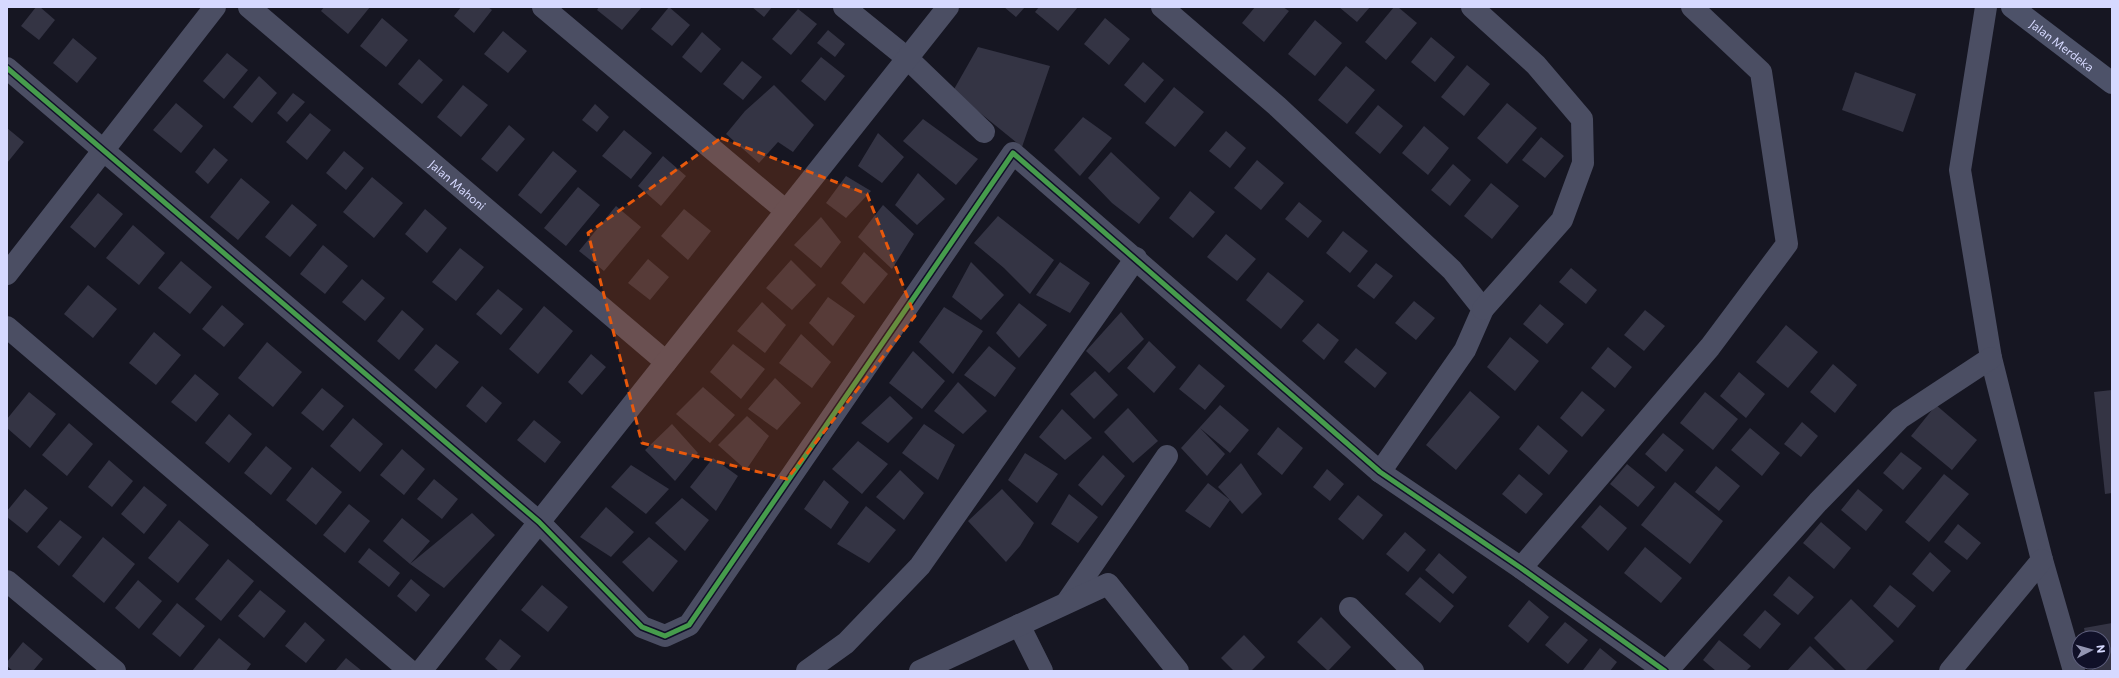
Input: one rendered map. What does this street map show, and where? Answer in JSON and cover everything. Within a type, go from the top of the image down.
[{"type":"street","points":[[7,274],[215,7]]},
{"type":"street","name":"Jalan Mahoni","points":[[249,7],[666,362]]},
{"type":"street","points":[[543,7],[786,211]]},
{"type":"street","points":[[844,7],[907,58],[984,132]]},
{"type":"street","points":[[421,671],[948,7]]},
{"type":"street","points":[[1162,7],[1277,106],[1452,270],[1483,309]]},
{"type":"street","points":[[1380,472],[1465,350],[1483,309],[1562,220],[1583,163],[1582,119],[1536,65],[1472,7]]},
{"type":"street","points":[[1521,568],[1710,347],[1787,244],[1761,72],[1692,7]]},
{"type":"street","points":[[1986,7],[1960,170],[1991,358],[2042,560],[2074,671]]},
{"type":"street","name":"Jalan Merdeka","points":[[2012,7],[2112,83]]},
{"type":"street","points":[[7,68],[104,149],[539,522],[642,628],[665,636],[689,625],[1013,153],[1136,258],[1380,472],[1521,568],[1666,671],[1818,502],[1900,418],[1991,358]]},
{"type":"street","points":[[807,671],[846,643],[920,566],[1136,258]]},
{"type":"street","points":[[7,327],[410,671]]},
{"type":"street","points":[[1067,603],[1167,456]]},
{"type":"street","points":[[1950,671],[2042,560]]},
{"type":"street","points":[[7,582],[115,671]]},
{"type":"street","points":[[920,671],[1108,584],[1178,671]]},
{"type":"street","points":[[1350,608],[1413,671]]},
{"type":"street","points":[[1019,625],[1042,671]]},
{"type":"highlighted area","points":[[721,138],[867,194],[915,316],[787,479],[642,443],[588,233]]},
{"type":"building","points":[[36,7],[40,7],[55,20],[39,40],[21,26]]},
{"type":"building","points":[[324,7],[370,7],[348,34],[321,11]]},
{"type":"building","points":[[461,7],[488,7],[492,10],[474,33],[454,16]]},
{"type":"building","points":[[599,7],[642,7],[622,30],[597,10]]},
{"type":"building","points":[[669,7],[690,25],[672,46],[651,29]]},
{"type":"building","points":[[752,7],[772,7],[764,17]]},
{"type":"building","points":[[1004,7],[1025,7],[1016,17]]},
{"type":"building","points":[[1039,7],[1078,7],[1058,31],[1035,12]]},
{"type":"building","points":[[1255,7],[1283,7],[1289,11],[1264,42],[1242,23]]},
{"type":"building","points":[[1339,7],[1370,7],[1357,22]]},
{"type":"building","points":[[1394,7],[1398,7],[1417,23],[1386,60],[1365,42]]},
{"type":"building","points":[[798,9],[817,24],[791,55],[772,39]]},
{"type":"building","points":[[382,18],[408,40],[386,67],[360,46]]},
{"type":"building","points":[[1105,18],[1130,39],[1109,65],[1084,44]]},
{"type":"building","points":[[1315,20],[1342,43],[1315,76],[1288,54]]},
{"type":"building","points":[[828,30],[845,44],[835,57],[817,43]]},
{"type":"building","points":[[503,31],[527,51],[508,73],[484,54]]},
{"type":"building","points":[[702,32],[721,49],[701,73],[682,57]]},
{"type":"building","points":[[1431,37],[1455,57],[1435,82],[1411,62]]},
{"type":"building","points":[[73,38],[97,58],[77,83],[53,63]]},
{"type":"building","points":[[978,47],[1050,66],[1022,147],[953,91]]},
{"type":"building","points":[[227,53],[248,70],[224,99],[203,81]]},
{"type":"building","points":[[821,57],[845,76],[825,101],[801,81]]},
{"type":"building","points":[[419,59],[443,80],[422,104],[398,84]]},
{"type":"building","points":[[742,61],[762,77],[743,100],[723,84]]},
{"type":"building","points":[[1143,62],[1164,80],[1145,103],[1124,85]]},
{"type":"building","points":[[1467,65],[1490,84],[1464,116],[1441,97]]},
{"type":"building","points":[[1346,66],[1375,90],[1347,124],[1318,100]]},
{"type":"building","points":[[1855,72],[1916,94],[1903,132],[1842,110]]},
{"type":"building","points":[[259,76],[277,93],[252,123],[233,107]]},
{"type":"building","points":[[463,85],[488,105],[461,137],[437,117]]},
{"type":"building","points":[[774,85],[814,125],[793,152],[778,142],[759,163],[726,134],[745,111]]},
{"type":"building","points":[[1174,87],[1204,112],[1175,147],[1145,123]]},
{"type":"building","points":[[293,93],[305,102],[287,122],[277,113]]},
{"type":"building","points":[[176,103],[203,126],[181,153],[153,130]]},
{"type":"building","points":[[1507,103],[1537,128],[1507,164],[1477,138]]},
{"type":"building","points":[[595,104],[609,117],[597,132],[582,120]]},
{"type":"building","points":[[1378,105],[1403,126],[1380,154],[1355,133]]},
{"type":"building","points":[[310,113],[331,130],[307,160],[286,142]]},
{"type":"building","points":[[1083,117],[1112,138],[1080,176],[1054,150]]},
{"type":"building","points":[[923,119],[978,159],[956,185],[903,141]]},
{"type":"building","points":[[509,125],[525,139],[497,172],[481,159]]},
{"type":"building","points":[[1424,126],[1449,148],[1428,175],[1402,153]]},
{"type":"building","points":[[7,128],[24,142],[7,163]]},
{"type":"building","points":[[624,130],[652,153],[631,179],[602,156]]},
{"type":"building","points":[[1226,131],[1246,148],[1230,168],[1209,151]]},
{"type":"building","points":[[878,133],[904,157],[882,183],[858,166]]},
{"type":"building","points":[[1541,137],[1564,156],[1545,178],[1522,160]]},
{"type":"building","points":[[214,148],[228,160],[208,184],[195,172]]},
{"type":"building","points":[[344,151],[364,168],[346,190],[326,173]]},
{"type":"building","points":[[553,151],[577,171],[541,214],[518,195]]},
{"type":"building","points":[[1111,152],[1160,198],[1139,224],[1112,203],[1088,178]]},
{"type":"building","points":[[663,156],[686,176],[661,206],[638,186]]},
{"type":"building","points":[[1257,160],[1284,183],[1261,210],[1234,188]]},
{"type":"building","points":[[1453,164],[1471,180],[1450,206],[1431,190]]},
{"type":"building","points":[[918,173],[945,199],[917,225],[895,205]]},
{"type":"building","points":[[846,176],[871,191],[846,218],[826,203]]},
{"type":"building","points":[[372,177],[403,203],[374,238],[343,212]]},
{"type":"building","points":[[241,178],[270,202],[238,240],[210,217]]},
{"type":"building","points":[[1491,183],[1519,206],[1492,239],[1464,216]]},
{"type":"building","points":[[578,187],[600,205],[566,246],[544,228]]},
{"type":"building","points":[[1190,191],[1215,212],[1193,238],[1169,218]]},
{"type":"building","points":[[98,193],[123,214],[95,248],[70,227]]},
{"type":"building","points":[[1299,202],[1322,221],[1308,238],[1285,219]]},
{"type":"building","points":[[292,204],[317,225],[290,257],[265,237]]},
{"type":"building","points":[[883,205],[914,234],[892,269],[858,237]]},
{"type":"building","points":[[616,206],[641,227],[604,271],[579,251]]},
{"type":"building","points":[[425,209],[447,228],[427,253],[405,234]]},
{"type":"building","points":[[684,209],[711,231],[688,260],[661,236]]},
{"type":"building","points":[[998,216],[1054,260],[1030,294],[1004,268],[974,243]]},
{"type":"building","points":[[821,217],[841,242],[821,268],[794,245]]},
{"type":"building","points":[[133,225],[165,253],[139,285],[106,258]]},
{"type":"building","points":[[1343,231],[1368,251],[1350,273],[1326,253]]},
{"type":"building","points":[[1226,234],[1256,259],[1237,281],[1207,257]]},
{"type":"building","points":[[323,245],[348,266],[325,294],[300,274]]},
{"type":"building","points":[[460,248],[484,267],[456,301],[432,282]]},
{"type":"building","points":[[864,252],[888,274],[864,304],[841,283]]},
{"type":"building","points":[[648,259],[669,277],[650,300],[628,283]]},
{"type":"building","points":[[791,260],[816,285],[792,310],[766,288]]},
{"type":"building","points":[[181,261],[212,287],[190,314],[158,288]]},
{"type":"building","points":[[971,262],[1004,295],[981,320],[952,297]]},
{"type":"building","points":[[1060,262],[1090,283],[1070,313],[1036,295]]},
{"type":"building","points":[[1376,263],[1393,276],[1374,299],[1357,286]]},
{"type":"building","points":[[1571,268],[1597,290],[1586,304],[1559,282]]},
{"type":"building","points":[[1268,272],[1304,301],[1281,329],[1246,300]]},
{"type":"building","points":[[362,279],[385,298],[365,321],[342,302]]},
{"type":"building","points":[[88,285],[117,309],[93,338],[64,314]]},
{"type":"building","points":[[498,289],[523,309],[501,335],[476,314]]},
{"type":"building","points":[[828,297],[855,316],[833,346],[809,323]]},
{"type":"building","points":[[1414,301],[1435,318],[1416,340],[1395,323]]},
{"type":"building","points":[[762,302],[786,325],[765,353],[737,331]]},
{"type":"building","points":[[1019,303],[1047,325],[1019,358],[996,333]]},
{"type":"building","points":[[1540,304],[1564,324],[1547,344],[1523,324]]},
{"type":"building","points":[[222,305],[244,324],[224,347],[202,329]]},
{"type":"building","points":[[544,306],[573,331],[538,374],[509,349]]},
{"type":"building","points":[[944,307],[983,331],[953,374],[919,342]]},
{"type":"building","points":[[402,310],[424,329],[399,360],[377,341]]},
{"type":"building","points":[[1645,310],[1665,326],[1644,351],[1624,335]]},
{"type":"building","points":[[1121,312],[1144,339],[1109,373],[1086,351]]},
{"type":"building","points":[[1318,323],[1339,340],[1324,360],[1302,341]]},
{"type":"building","points":[[1786,325],[1818,352],[1788,388],[1756,362]]},
{"type":"building","points":[[154,332],[181,355],[156,385],[129,363]]},
{"type":"building","points":[[801,334],[831,362],[812,388],[779,363]]},
{"type":"building","points":[[1510,337],[1539,361],[1515,391],[1487,367]]},
{"type":"building","points":[[1149,341],[1176,367],[1154,393],[1127,368]]},
{"type":"building","points":[[267,342],[302,372],[273,407],[238,378]]},
{"type":"building","points":[[436,344],[459,362],[436,389],[414,370]]},
{"type":"building","points":[[733,344],[765,369],[741,399],[710,372]]},
{"type":"building","points":[[989,346],[1016,368],[995,397],[964,375]]},
{"type":"building","points":[[1608,347],[1632,367],[1615,388],[1591,368]]},
{"type":"building","points":[[1356,348],[1387,373],[1375,388],[1344,362]]},
{"type":"building","points":[[913,351],[945,381],[922,409],[889,383]]},
{"type":"building","points":[[591,354],[606,367],[582,395],[568,382]]},
{"type":"building","points":[[1199,364],[1225,386],[1205,410],[1179,389]]},
{"type":"building","points":[[1833,364],[1857,385],[1835,413],[1810,392]]},
{"type":"building","points":[[1095,371],[1118,395],[1094,419],[1070,394]]},
{"type":"building","points":[[1739,372],[1765,394],[1746,418],[1720,396]]},
{"type":"building","points":[[195,374],[219,394],[196,422],[171,402]]},
{"type":"building","points":[[775,378],[801,403],[777,430],[748,409]]},
{"type":"building","points":[[958,382],[987,411],[963,434],[934,411]]},
{"type":"building","points":[[482,386],[502,403],[486,423],[466,406]]},
{"type":"building","points":[[703,387],[735,415],[710,443],[676,414]]},
{"type":"building","points":[[322,388],[344,406],[323,431],[301,413]]},
{"type":"building","points":[[2112,390],[2112,493],[2105,494],[2094,392]]},
{"type":"building","points":[[1470,391],[1500,417],[1456,470],[1426,445]]},
{"type":"building","points":[[1582,391],[1605,410],[1582,437],[1560,418]]},
{"type":"building","points":[[29,392],[56,414],[30,448],[7,428],[7,419]]},
{"type":"building","points":[[1705,392],[1738,419],[1713,450],[1680,423]]},
{"type":"building","points":[[890,396],[913,418],[888,443],[861,423]]},
{"type":"building","points":[[1220,405],[1249,430],[1230,453],[1200,428],[1225,454],[1207,476],[1181,448]]},
{"type":"building","points":[[1936,405],[1977,440],[1952,470],[1911,436]]},
{"type":"building","points":[[1128,408],[1158,441],[1133,463],[1104,432]]},
{"type":"building","points":[[1062,409],[1092,438],[1065,460],[1039,437]]},
{"type":"building","points":[[229,414],[252,434],[229,463],[205,443]]},
{"type":"building","points":[[747,416],[769,436],[746,470],[718,445]]},
{"type":"building","points":[[353,418],[383,444],[360,472],[330,446]]},
{"type":"building","points":[[534,420],[561,442],[545,463],[517,440]]},
{"type":"building","points":[[1802,422],[1818,436],[1801,457],[1784,444]]},
{"type":"building","points":[[69,423],[93,444],[67,476],[42,455]]},
{"type":"building","points":[[672,424],[698,453],[675,481],[645,450]]},
{"type":"building","points":[[924,424],[955,445],[938,480],[902,453]]},
{"type":"building","points":[[1538,425],[1568,451],[1549,475],[1519,449]]},
{"type":"building","points":[[1278,427],[1303,448],[1282,475],[1257,454]]},
{"type":"building","points":[[1750,428],[1780,453],[1762,476],[1731,450]]},
{"type":"building","points":[[1663,433],[1684,450],[1666,472],[1645,454]]},
{"type":"building","points":[[858,441],[888,464],[862,494],[832,469]]},
{"type":"building","points":[[266,446],[292,468],[271,495],[244,473]]},
{"type":"building","points":[[402,449],[425,469],[404,495],[380,475]]},
{"type":"building","points":[[1901,452],[1922,468],[1903,490],[1883,473]]},
{"type":"building","points":[[1025,453],[1058,474],[1037,503],[1008,480]]},
{"type":"building","points":[[1103,455],[1125,476],[1102,506],[1078,485]]},
{"type":"building","points":[[713,458],[738,476],[716,511],[690,487]]},
{"type":"building","points":[[109,460],[133,481],[112,507],[88,487]]},
{"type":"building","points":[[1241,463],[1262,494],[1242,514],[1218,487]]},
{"type":"building","points":[[1627,464],[1655,487],[1638,507],[1610,484]]},
{"type":"building","points":[[631,465],[669,489],[646,514],[611,487]]},
{"type":"building","points":[[1716,466],[1740,486],[1719,511],[1695,492]]},
{"type":"building","points":[[312,467],[342,492],[316,525],[286,500]]},
{"type":"building","points":[[1327,469],[1344,484],[1330,501],[1313,487]]},
{"type":"building","points":[[900,470],[924,493],[904,520],[876,497]]},
{"type":"building","points":[[1519,474],[1543,494],[1526,514],[1502,494]]},
{"type":"building","points":[[1944,474],[1969,494],[1929,542],[1905,522]]},
{"type":"building","points":[[434,479],[458,499],[442,519],[417,499]]},
{"type":"building","points":[[824,480],[849,502],[831,529],[804,509]]},
{"type":"building","points":[[1675,482],[1723,521],[1690,564],[1641,525]]},
{"type":"building","points":[[1208,483],[1230,500],[1210,528],[1185,511]]},
{"type":"building","points":[[144,486],[167,505],[144,534],[121,514]]},
{"type":"building","points":[[25,489],[48,508],[27,533],[7,517],[7,511]]},
{"type":"building","points":[[1002,489],[1034,523],[1020,546],[1006,562],[968,521]]},
{"type":"building","points":[[1858,489],[1883,510],[1866,531],[1841,510]]},
{"type":"building","points":[[1069,494],[1098,517],[1078,543],[1051,524]]},
{"type":"building","points":[[1358,495],[1383,515],[1363,540],[1338,519]]},
{"type":"building","points":[[682,498],[709,520],[685,551],[655,523]]},
{"type":"building","points":[[349,504],[370,521],[345,553],[323,535]]},
{"type":"building","points":[[1600,505],[1627,528],[1608,551],[1581,527]]},
{"type":"building","points":[[866,506],[896,530],[869,563],[837,544]]},
{"type":"building","points":[[606,507],[634,532],[611,557],[580,537]]},
{"type":"building","points":[[472,513],[495,535],[444,588],[410,564]]},
{"type":"building","points":[[402,518],[430,541],[410,564],[383,541]]},
{"type":"building","points":[[60,520],[82,537],[59,566],[37,547]]},
{"type":"building","points":[[179,520],[209,545],[178,583],[148,558]]},
{"type":"building","points":[[1821,522],[1851,548],[1834,569],[1803,543]]},
{"type":"building","points":[[1958,524],[1981,543],[1967,560],[1944,542]]},
{"type":"building","points":[[1405,532],[1426,550],[1408,572],[1386,554]]},
{"type":"building","points":[[103,537],[135,564],[104,603],[72,576]]},
{"type":"building","points":[[649,537],[678,561],[653,592],[622,562]]},
{"type":"building","points":[[1645,547],[1682,578],[1661,603],[1624,573]]},
{"type":"building","points":[[369,548],[400,573],[389,587],[358,562]]},
{"type":"building","points":[[1930,552],[1951,571],[1933,592],[1912,574]]},
{"type":"building","points":[[1439,553],[1467,577],[1453,594],[1425,570]]},
{"type":"building","points":[[228,559],[254,581],[221,621],[195,599]]},
{"type":"building","points":[[1789,576],[1814,597],[1798,615],[1773,595]]},
{"type":"building","points":[[1420,577],[1454,606],[1440,623],[1405,594]]},
{"type":"building","points":[[411,579],[430,595],[416,612],[397,596]]},
{"type":"building","points":[[138,580],[162,601],[139,629],[115,608]]},
{"type":"building","points":[[542,585],[568,607],[548,632],[521,610]]},
{"type":"building","points":[[1890,585],[1916,606],[1898,628],[1873,606]]},
{"type":"building","points":[[260,590],[286,611],[264,638],[238,616]]},
{"type":"building","points":[[1851,599],[1894,641],[1865,671],[1847,671],[1814,638]]},
{"type":"building","points":[[1529,600],[1549,617],[1528,643],[1508,626]]},
{"type":"building","points":[[177,603],[205,626],[180,657],[152,634]]},
{"type":"building","points":[[1765,610],[1781,624],[1760,649],[1743,635]]},
{"type":"building","points":[[1321,617],[1351,647],[1328,671],[1297,642]]},
{"type":"building","points":[[305,622],[325,640],[306,663],[285,646]]},
{"type":"building","points":[[1565,622],[1588,640],[1568,664],[1545,645]]},
{"type":"building","points":[[2112,623],[2112,671],[2092,670],[2111,670],[2111,630],[2084,630],[2084,628]]},
{"type":"building","points":[[1244,635],[1265,657],[1251,671],[1234,671],[1221,658]]},
{"type":"building","points":[[219,638],[251,664],[246,671],[192,671]]},
{"type":"building","points":[[500,639],[521,656],[509,671],[499,671],[485,659]]},
{"type":"building","points":[[1719,640],[1751,666],[1746,671],[1716,671],[1703,660]]},
{"type":"building","points":[[23,642],[43,659],[33,671],[13,671],[7,666],[7,662]]},
{"type":"building","points":[[1810,646],[1836,671],[1787,671]]},
{"type":"building","points":[[1600,648],[1617,662],[1610,671],[1583,670]]},
{"type":"building","points":[[346,658],[362,671],[335,671]]},
{"type":"cycle path","points":[[7,68],[539,522],[642,627],[665,636],[689,625],[1013,153],[1380,472],[1521,568],[1665,671]]}]
